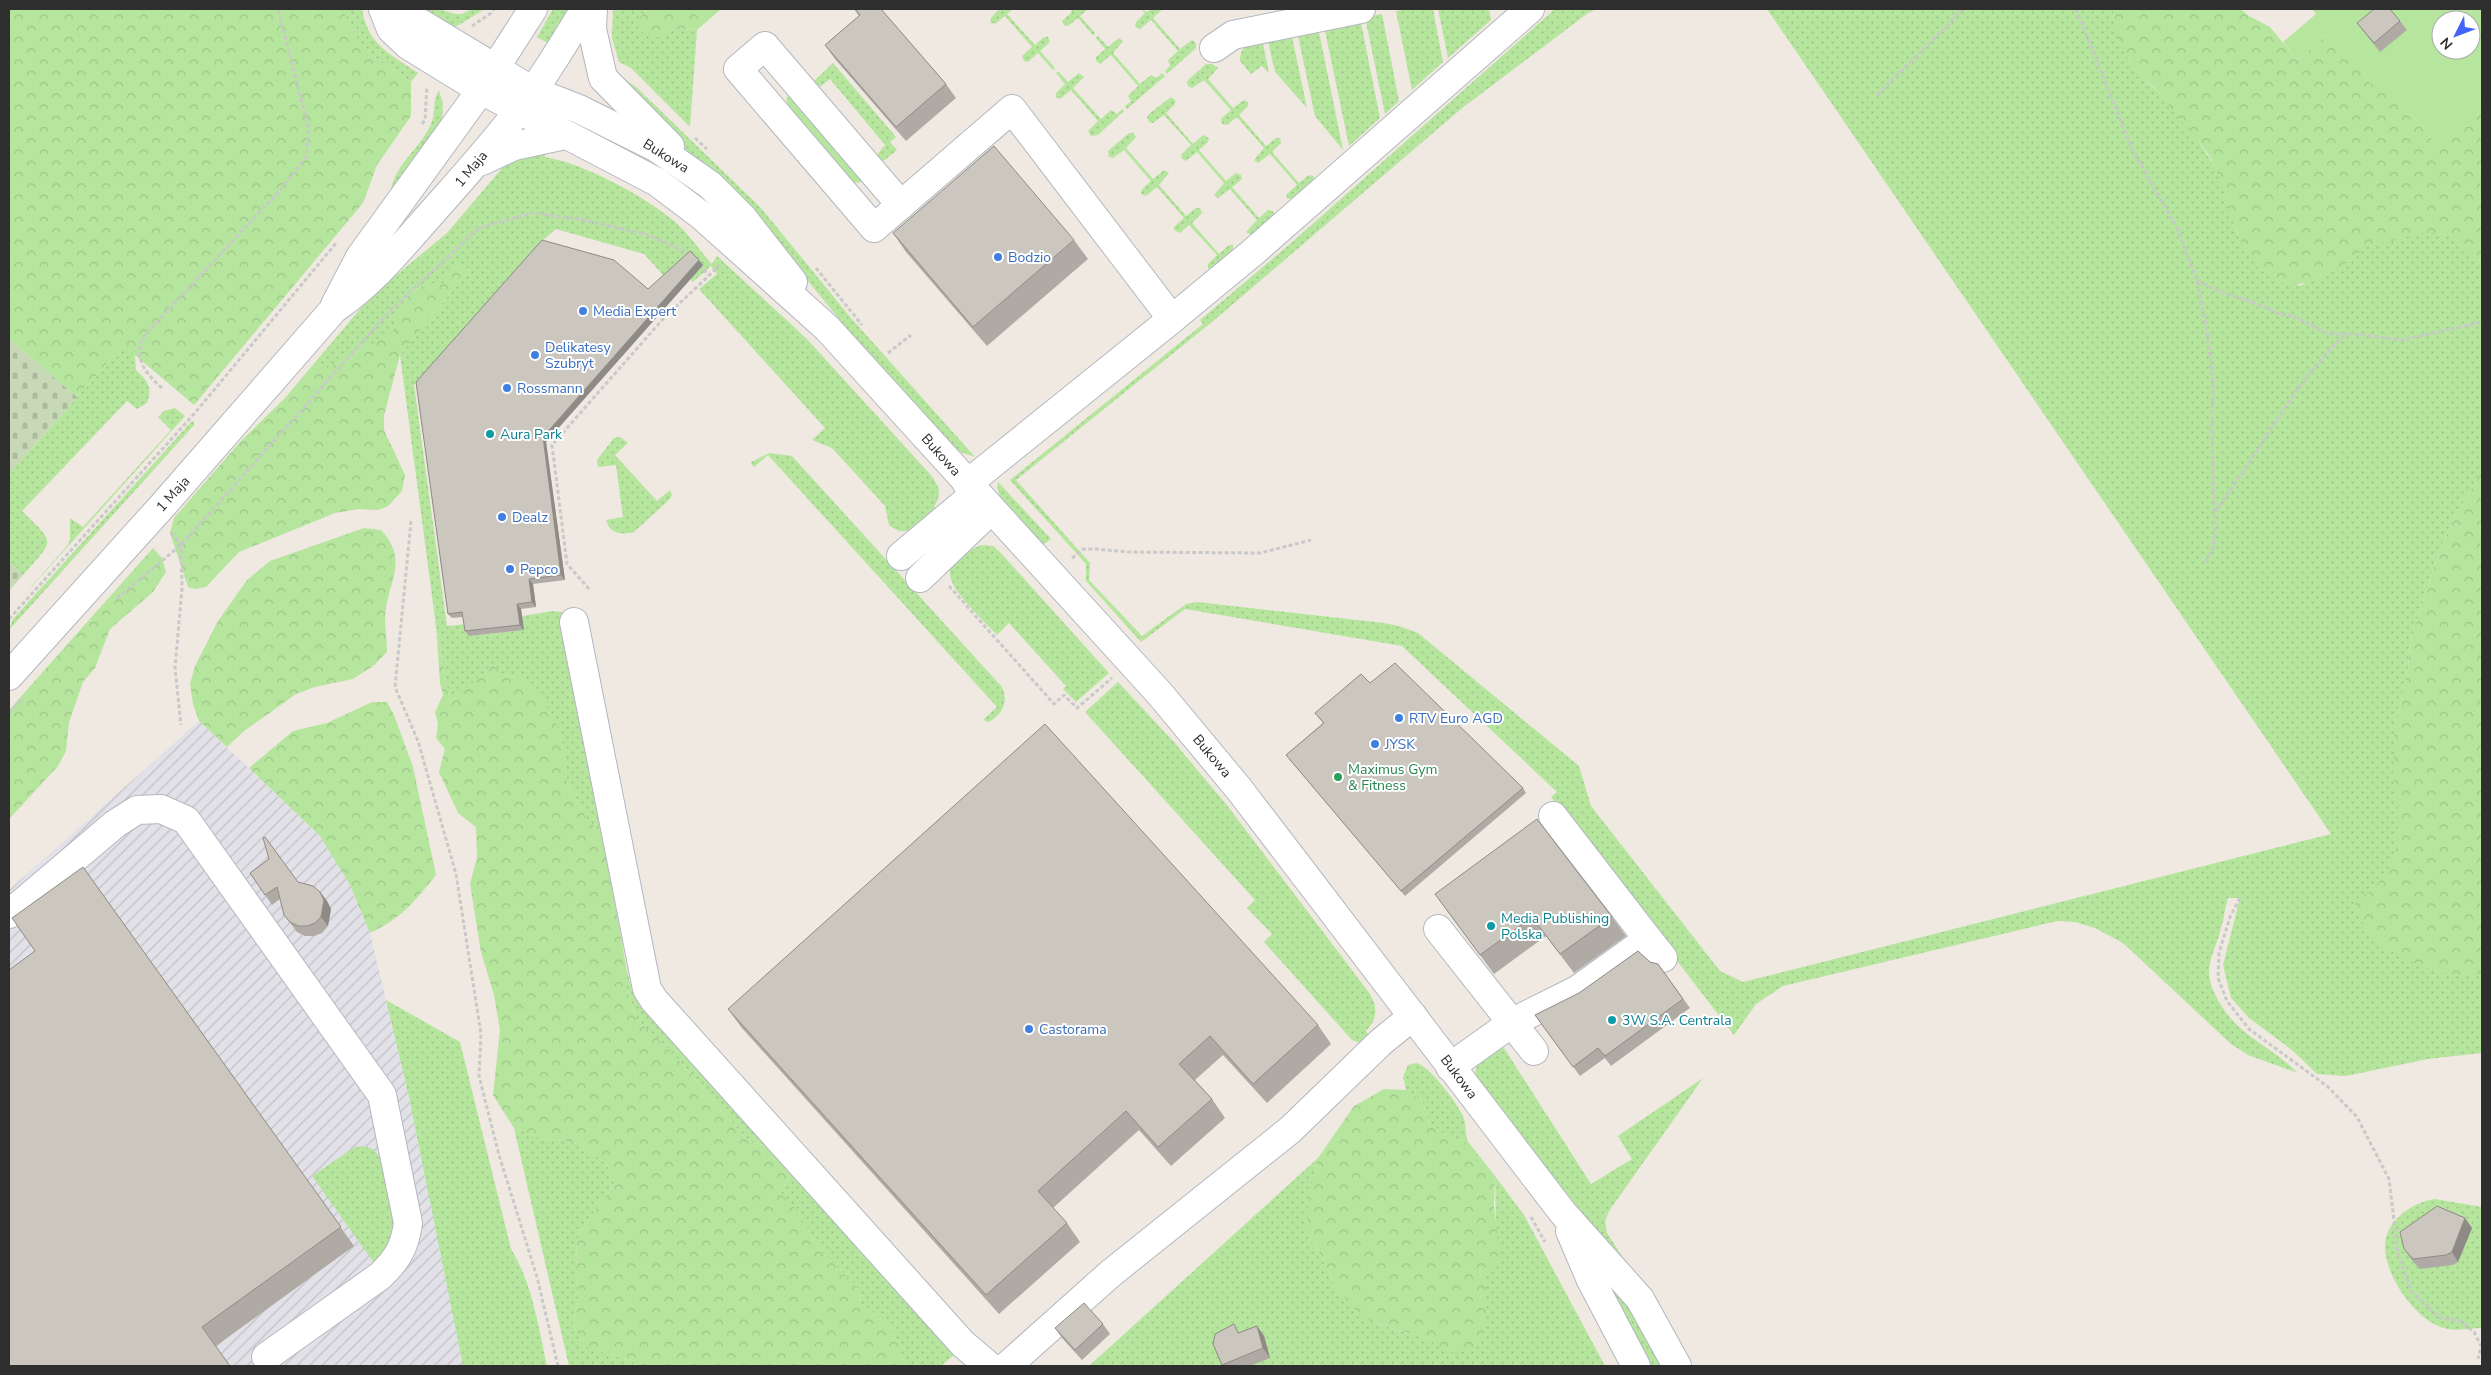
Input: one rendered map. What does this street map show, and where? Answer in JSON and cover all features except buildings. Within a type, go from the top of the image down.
[{"type":"street","points":[[384,9],[391,29],[408,45],[488,80],[526,100]]},
{"type":"street","name":"1 Maja","points":[[334,309],[360,257],[488,80],[534,9]]},
{"type":"street","name":"1 Maja","points":[[9,676],[334,309],[357,293],[378,274],[472,168],[526,100],[585,9]]},
{"type":"street","points":[[593,9],[592,29],[603,78],[710,185]]},
{"type":"street","points":[[1214,48],[1233,35],[1361,9]]},
{"type":"street","points":[[901,556],[978,496],[1172,319],[1252,253],[1530,9]]},
{"type":"street","points":[[901,205],[765,46],[738,69],[874,228],[901,205],[1012,109],[1172,319]]},
{"type":"street","name":"Bukowa","points":[[526,100],[565,135],[657,182],[702,216],[827,328]]},
{"type":"street","name":"Bukowa","points":[[526,100],[579,108],[657,148],[710,185],[742,217],[767,247],[827,328],[1174,710],[1288,852],[1563,1214],[1640,1299],[1677,1366]]},
{"type":"street","points":[[472,168],[514,146],[565,135]]},
{"type":"street","points":[[920,578],[978,496]]},
{"type":"street","points":[[574,622],[647,989],[654,1000],[963,1344],[989,1366]]},
{"type":"street","points":[[9,914],[115,824],[137,810],[161,809],[186,820],[382,1095],[408,1223],[406,1242],[396,1261],[380,1276],[266,1357]]},
{"type":"street","points":[[1450,1067],[1513,1022],[1655,948],[1553,816]]},
{"type":"street","points":[[1438,929],[1534,1051]]},
{"type":"street","points":[[1007,1366],[1110,1274],[1290,1130],[1382,1042],[1413,1016]]},
{"type":"street","name":"Bukowa","points":[[1563,1214],[1591,1280],[1636,1366]]},
{"type":"path","points":[[162,388],[142,365],[138,353],[144,336],[282,188],[306,157],[309,130],[278,9]]},
{"type":"path","points":[[465,29],[491,14],[494,9]]},
{"type":"path","points":[[1878,95],[1962,9]]},
{"type":"path","points":[[2076,9],[2132,149],[2177,228],[2197,280],[2206,326],[2213,380],[2212,434],[2215,511],[2212,548],[2205,564]]},
{"type":"path","points":[[420,127],[425,120],[428,80]]},
{"type":"path","points":[[181,545],[391,310],[479,228],[532,213],[584,220],[656,238],[682,250],[709,275]]},
{"type":"path","points":[[9,619],[194,414],[340,239]]},
{"type":"path","points":[[589,589],[567,564],[552,445],[663,319],[727,259]]},
{"type":"path","points":[[2197,280],[2221,292],[2260,305],[2279,314],[2293,316],[2329,334],[2344,336],[2355,334],[2402,340],[2482,322]]},
{"type":"path","points":[[888,353],[911,334]]},
{"type":"path","points":[[2215,511],[2253,459],[2308,374],[2344,336]]},
{"type":"path","points":[[154,514],[181,545],[182,588],[175,668],[181,726]]},
{"type":"path","points":[[411,521],[395,686],[418,741],[456,874],[481,1034],[479,1076],[499,1155],[536,1277],[558,1366]]},
{"type":"path","points":[[1072,558],[1083,549],[1097,548],[1127,552],[1260,553],[1311,540]]},
{"type":"path","points":[[947,582],[951,590],[1054,704],[1064,695],[1077,708]]},
{"type":"path","points":[[2240,898],[2230,917],[2219,953],[2218,978],[2227,1001],[2249,1029],[2327,1086],[2357,1117],[2388,1179],[2398,1254],[2412,1291],[2440,1318],[2460,1321],[2474,1332],[2481,1346],[2478,1359]]},
{"type":"path","points":[[1526,1209],[1549,1250]]},
{"type":"shaded area","points":[[199,721],[320,836],[350,885],[370,933],[409,1097],[463,1366],[9,1366],[9,890]]},
{"type":"green space","points":[[9,9],[344,9],[354,33],[369,52],[411,82],[411,116],[377,165],[363,203],[194,405],[123,345],[77,397],[9,339]]},
{"type":"green space","points":[[344,9],[362,9],[369,31],[375,40],[390,54],[418,73],[411,82],[369,52],[354,33]]},
{"type":"green space","points":[[413,9],[439,9],[462,14],[472,9],[485,9],[449,31]]},
{"type":"green space","points":[[553,9],[572,9],[551,45],[537,37]]},
{"type":"green space","points":[[613,9],[648,9],[640,17],[654,38],[674,29],[697,30],[690,127],[631,68],[619,62],[612,38]]},
{"type":"green space","points":[[648,9],[721,9],[697,30],[674,29],[654,39],[638,28],[640,17]]},
{"type":"green space","points":[[999,9],[1013,9],[1007,14],[1035,45],[1044,37],[1048,37],[1050,42],[1040,51],[1055,68],[1053,70],[1038,53],[1028,62],[1024,61],[1022,56],[1032,47],[1005,16],[995,24],[990,22]]},
{"type":"green space","points":[[1070,9],[1088,9],[1080,16],[1095,33],[1093,35],[1078,18],[1068,26],[1065,26],[1062,21],[1072,12]]},
{"type":"green space","points":[[1141,9],[1147,12],[1151,9],[1163,9],[1153,18],[1180,49],[1192,40],[1196,43],[1196,48],[1167,74],[1165,71],[1170,66],[1168,60],[1178,51],[1151,20],[1140,29],[1135,26],[1136,22],[1145,13]]},
{"type":"green space","points":[[1433,9],[1443,62],[1412,90],[1396,11]]},
{"type":"green space","points":[[1438,9],[1489,9],[1491,20],[1448,58]]},
{"type":"green space","points":[[1555,9],[1597,9],[1588,13],[1461,109],[1212,322],[1016,480],[1090,563],[1089,580],[1142,636],[1186,604],[1197,602],[1384,623],[1418,633],[1579,766],[1591,806],[1720,971],[1743,982],[2331,834],[1767,9],[2113,9],[2114,22],[2129,61],[2145,81],[2158,91],[2197,138],[2218,172],[2237,232],[2249,254],[2300,286],[2370,245],[2419,232],[2434,232],[2464,243],[2482,263],[2482,471],[2455,517],[2440,549],[2410,642],[2408,668],[2395,729],[2400,827],[2396,853],[2387,873],[2482,906],[2482,1053],[2428,1059],[2346,1076],[2317,1074],[2292,1050],[2249,1018],[2231,998],[2223,965],[2240,898],[2228,898],[2220,934],[2209,966],[2210,980],[2216,997],[2227,1014],[2240,1028],[2298,1073],[2248,1055],[2231,1044],[2123,943],[2095,928],[2075,922],[2057,921],[1783,986],[1756,1004],[1734,1035],[1551,797],[1557,792],[1402,646],[1185,609],[1141,642],[1086,581],[1086,564],[1010,480],[1203,324],[1200,320],[1290,244]]},
{"type":"green space","points":[[2113,9],[2241,9],[2249,16],[2270,27],[2297,60],[2331,31],[2371,84],[2380,76],[2439,148],[2482,99],[2482,263],[2461,243],[2451,237],[2431,233],[2370,245],[2336,270],[2308,282],[2289,284],[2280,282],[2264,273],[2252,260],[2243,244],[2216,170],[2208,154],[2159,92],[2144,80],[2132,65],[2122,47]]},
{"type":"green space","points":[[2312,9],[2482,9],[2482,99],[2439,148],[2380,76],[2371,84],[2331,31],[2297,60],[2283,42],[2316,14]]},
{"type":"green space","points":[[1382,14],[1399,101],[1385,114],[1365,17]]},
{"type":"green space","points":[[1360,18],[1380,118],[1349,146],[1324,26]]},
{"type":"green space","points":[[1318,27],[1343,150],[1315,116],[1297,31]]},
{"type":"green space","points":[[1291,32],[1307,108],[1275,72],[1267,37]]},
{"type":"green space","points":[[1098,36],[1108,47],[1119,38],[1123,41],[1113,53],[1140,84],[1151,75],[1157,78],[1162,73],[1165,76],[1127,109],[1125,106],[1131,101],[1128,96],[1138,86],[1111,55],[1100,64],[1096,61],[1096,57],[1105,49],[1096,38]]},
{"type":"green space","points":[[1262,38],[1269,73],[1262,66],[1251,74],[1240,61],[1240,56],[1246,45]]},
{"type":"green space","points":[[833,63],[896,137],[890,142],[897,150],[885,160],[879,162],[876,156],[885,145],[830,79],[821,86],[814,87],[812,83]]},
{"type":"green space","points":[[1206,64],[1212,64],[1218,68],[1208,79],[1233,108],[1244,100],[1248,102],[1248,106],[1239,115],[1266,146],[1276,138],[1280,138],[1281,143],[1272,152],[1299,183],[1309,175],[1314,176],[1312,184],[1293,199],[1287,198],[1286,195],[1297,185],[1270,154],[1258,163],[1254,160],[1264,148],[1237,117],[1227,125],[1222,124],[1221,119],[1231,110],[1204,80],[1192,88],[1188,86],[1187,81]]},
{"type":"green space","points":[[1058,71],[1068,82],[1079,73],[1084,77],[1073,88],[1101,119],[1111,110],[1117,114],[1122,109],[1124,111],[1098,135],[1091,136],[1088,131],[1098,121],[1071,90],[1060,99],[1056,97],[1056,93],[1065,84],[1056,73]]},
{"type":"green space","points":[[622,77],[636,87],[761,208],[851,318],[975,457],[955,450],[873,360],[756,218],[615,82]]},
{"type":"green space","points":[[439,90],[443,105],[442,122],[390,198],[396,176],[431,124]]},
{"type":"green space","points":[[789,95],[862,180],[861,182],[855,183],[852,180],[788,105],[786,99]]},
{"type":"green space","points":[[1171,97],[1175,100],[1175,104],[1166,113],[1193,144],[1203,135],[1209,138],[1208,142],[1199,150],[1226,181],[1236,173],[1241,175],[1242,179],[1232,187],[1259,218],[1268,210],[1273,211],[1274,216],[1256,234],[1251,235],[1246,232],[1257,220],[1230,189],[1218,198],[1214,195],[1224,183],[1197,152],[1186,161],[1181,158],[1182,154],[1191,145],[1164,115],[1153,123],[1149,122],[1147,117],[1150,113]]},
{"type":"green space","points":[[1129,133],[1133,133],[1136,137],[1126,148],[1153,179],[1164,170],[1169,173],[1159,185],[1186,216],[1196,208],[1200,208],[1202,213],[1192,223],[1219,254],[1229,245],[1233,245],[1233,254],[1212,269],[1208,268],[1208,264],[1217,255],[1189,225],[1180,233],[1174,230],[1174,227],[1184,218],[1157,187],[1146,196],[1141,194],[1142,189],[1151,181],[1124,150],[1113,158],[1109,157],[1108,151]]},
{"type":"green space","points":[[545,147],[545,157],[560,160],[595,173],[630,191],[661,211],[684,231],[712,264],[717,256],[806,338],[932,477],[937,484],[939,492],[939,497],[934,506],[941,512],[916,529],[909,531],[902,531],[889,525],[885,506],[832,448],[812,440],[825,428],[699,289],[717,274],[711,266],[693,282],[678,266],[665,277],[644,254],[556,229],[544,239],[414,385],[447,626],[467,624],[469,636],[524,630],[522,616],[553,611],[562,612],[603,834],[586,818],[567,782],[561,733],[519,677],[503,675],[493,665],[450,703],[436,626],[400,355],[470,269],[450,272],[444,284],[428,283],[412,291],[393,331],[373,345],[359,348],[347,363],[342,361],[329,366],[312,366],[371,296],[447,233],[509,160]]},
{"type":"green space","points":[[458,265],[470,269],[400,355],[384,415],[384,430],[405,475],[402,491],[388,506],[378,510],[360,509],[335,513],[239,552],[206,587],[195,589],[188,587],[170,533],[174,518],[240,442],[285,398],[312,366],[329,366],[342,361],[347,363],[359,348],[373,344],[393,331],[399,308],[412,291],[428,283],[444,283],[450,272]]},
{"type":"green space","points":[[9,339],[77,397],[9,474]]},
{"type":"green space","points":[[123,345],[135,355],[136,370],[148,384],[149,397],[147,403],[137,409],[127,401],[22,511],[46,536],[47,542],[41,554],[23,575],[9,562],[9,474]]},
{"type":"green space","points":[[175,408],[185,416],[9,612],[68,545],[70,539],[70,518],[83,527],[171,430],[158,417],[164,411]]},
{"type":"green space","points":[[192,421],[195,424],[9,630],[13,619]]},
{"type":"green space","points":[[620,437],[628,443],[615,455],[657,501],[670,490],[672,495],[634,532],[625,533],[613,531],[606,520],[623,517],[616,465],[598,467],[597,460],[614,438]]},
{"type":"green space","points":[[769,453],[792,456],[1001,686],[1004,691],[1005,702],[997,716],[988,722],[983,720],[997,707],[768,455],[754,467],[752,465],[751,462]]},
{"type":"green space","points":[[2482,471],[2482,974],[2453,974],[2438,972],[2409,960],[2378,942],[2363,924],[2355,900],[2371,891],[2386,874],[2396,853],[2398,804],[2393,775],[2395,729],[2408,668],[2410,642],[2440,549],[2455,517]]},
{"type":"green space","points":[[998,482],[1051,539],[1044,544],[1014,516],[1001,498]]},
{"type":"green space","points":[[364,528],[381,530],[390,541],[396,562],[385,617],[387,652],[373,666],[353,679],[315,687],[296,694],[244,731],[227,747],[199,721],[193,704],[190,684],[195,666],[218,621],[247,580],[270,561]]},
{"type":"green space","points":[[981,545],[993,546],[999,551],[1109,673],[1076,702],[1063,689],[1066,686],[1009,623],[997,635],[957,591],[950,574],[951,567],[961,556]]},
{"type":"green space","points":[[153,548],[162,558],[166,572],[153,592],[110,629],[95,668],[83,682],[69,722],[66,751],[58,766],[9,819],[9,710]]},
{"type":"green space","points":[[9,562],[23,575],[9,591]]},
{"type":"green space","points":[[436,626],[450,703],[493,665],[503,675],[519,677],[543,699],[561,733],[567,782],[586,818],[603,834],[627,971],[627,990],[636,1019],[669,1049],[743,1135],[752,1143],[766,1145],[792,1175],[782,1187],[781,1194],[797,1210],[820,1250],[860,1290],[861,1303],[893,1333],[906,1366],[637,1366],[633,1362],[584,1346],[572,1322],[578,1298],[576,1242],[588,1220],[615,1184],[606,1163],[578,1143],[539,1138],[514,1128],[493,1095],[500,1030],[494,995],[481,952],[470,884],[477,858],[476,827],[458,813],[439,772],[445,749],[436,738],[438,724],[435,712],[443,695],[440,683]]},
{"type":"green space","points":[[1118,682],[1173,741],[1226,804],[1370,994],[1375,1014],[1370,1027],[1366,1031],[1370,1037],[1360,1043],[1352,1040],[1264,942],[1272,934],[1247,908],[1255,900],[1085,712]]},
{"type":"green space","points":[[372,702],[387,702],[394,715],[413,767],[436,875],[407,908],[391,921],[370,933],[350,885],[320,836],[249,768],[293,731],[327,723]]},
{"type":"green space","points":[[627,971],[632,990],[640,1006],[766,1145],[752,1143],[743,1135],[669,1049],[636,1019],[627,990]]},
{"type":"green space","points":[[386,1000],[460,1042],[511,1249],[530,1291],[547,1366],[463,1366],[409,1097]]},
{"type":"green space","points":[[1499,1045],[1504,1048],[1591,1184],[1632,1159],[1618,1136],[1703,1078],[1609,1211],[1605,1221],[1607,1233],[1644,1290],[1479,1085],[1476,1078],[1477,1066],[1484,1057]]},
{"type":"green space","points":[[1416,1063],[1422,1065],[1435,1077],[1460,1110],[1469,1143],[1446,1135],[1430,1125],[1422,1101],[1406,1090],[1403,1077],[1408,1065]]},
{"type":"green space","points":[[1384,1089],[1406,1090],[1422,1101],[1430,1125],[1446,1135],[1469,1143],[1495,1176],[1494,1206],[1500,1259],[1486,1271],[1486,1329],[1473,1347],[1456,1354],[1426,1338],[1371,1322],[1355,1309],[1334,1286],[1323,1258],[1307,1234],[1308,1201],[1318,1158],[1354,1106]]},
{"type":"green space","points":[[514,1128],[539,1138],[578,1143],[606,1163],[615,1184],[588,1220],[576,1242],[578,1298],[572,1322],[584,1346],[633,1362],[637,1366],[569,1366]]},
{"type":"green space","points":[[362,1146],[373,1149],[383,1161],[395,1218],[389,1248],[374,1263],[312,1176],[353,1148]]},
{"type":"green space","points":[[1318,1158],[1307,1234],[1323,1258],[1334,1286],[1371,1322],[1426,1338],[1456,1354],[1486,1329],[1486,1271],[1496,1231],[1495,1176],[1524,1215],[1605,1366],[1089,1366]]},
{"type":"green space","points":[[792,1175],[955,1354],[941,1366],[906,1366],[893,1333],[861,1303],[860,1290],[820,1250],[797,1210],[781,1194],[782,1187]]},
{"type":"green space","points":[[2435,1199],[2482,1207],[2482,1328],[2452,1330],[2436,1325],[2414,1308],[2404,1296],[2390,1270],[2385,1245],[2390,1228],[2395,1220],[2410,1208]]},
{"type":"green space","points":[[1599,1273],[1625,1299],[1667,1366],[1646,1366]]},
{"type":"place","name":"Bodzio","points":[[998,257]]},
{"type":"place","name":"Media Expert","points":[[583,311]]},
{"type":"place","name":"Delikatesy Szubryt","points":[[535,355]]},
{"type":"place","name":"Rossmann","points":[[507,388]]},
{"type":"place","name":"Aura Park","points":[[490,434]]},
{"type":"place","name":"Dealz","points":[[502,517]]},
{"type":"place","name":"Pepco","points":[[510,569]]},
{"type":"place","name":"RTV Euro AGD","points":[[1399,718]]},
{"type":"place","name":"JYSK","points":[[1375,744]]},
{"type":"place","name":"Maximus Gym & Fitness","points":[[1338,777]]},
{"type":"place","name":"Media Publishing Polska","points":[[1491,926]]},
{"type":"place","name":"3W S.A. Centrala","points":[[1612,1020]]},
{"type":"place","name":"Castorama","points":[[1029,1029]]}]
